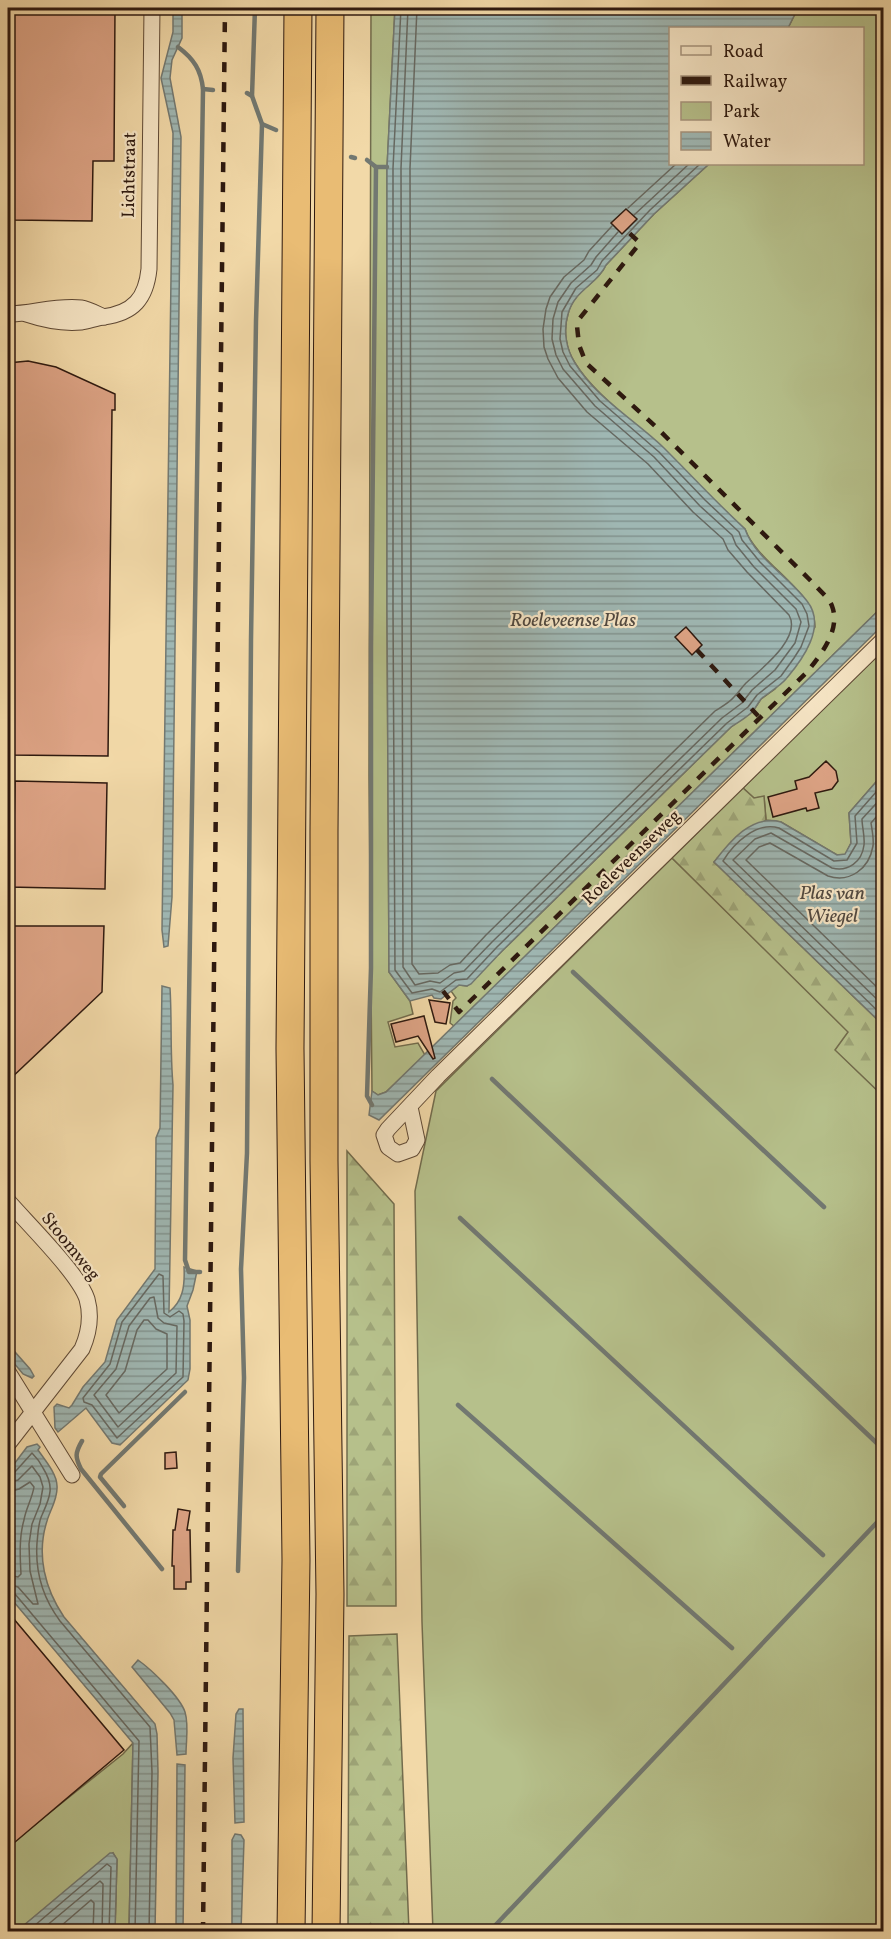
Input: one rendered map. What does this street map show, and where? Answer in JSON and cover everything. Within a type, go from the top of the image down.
[{"type":"highway","points":[[291,1932],[296,1550],[290,1037],[298,8]]},
{"type":"highway","points":[[326,1932],[330,1571],[324,1149],[324,903],[330,8]]},
{"type":"street","name":"Lichtstraat","points":[[8,314],[26,314],[47,309],[82,308],[104,317],[112,317],[124,312],[145,292],[152,8]]},
{"type":"street","name":"Roeleveenseweg","points":[[410,1107],[438,1076],[884,639]]},
{"type":"street","name":"Stoomweg","points":[[8,1201],[77,1280],[87,1298],[89,1317],[89,1333],[82,1349],[8,1444]]},
{"type":"street","points":[[8,1372],[72,1475]]},
{"type":"green space","points":[[371,8],[395,8],[387,168],[389,972],[410,1001],[413,1014],[388,1022],[395,1047],[418,1043],[425,1055],[386,1092],[378,1095],[372,1091],[369,776]]},
{"type":"green space","points":[[798,8],[883,8],[883,606],[454,1026],[450,1023],[453,1001],[456,998],[451,991],[459,985],[467,986],[731,727],[753,711],[761,699],[775,689],[815,627],[813,614],[806,601],[761,554],[745,529],[587,380],[572,358],[566,333],[568,314],[580,293],[597,278],[606,265],[654,214],[708,165],[864,165],[864,27],[788,27]]},
{"type":"green space","points":[[883,650],[883,774],[849,813],[851,843],[845,855],[837,855],[781,822],[766,820],[764,797],[754,798],[743,788]]},
{"type":"green space","points":[[743,788],[754,798],[764,796],[766,820],[714,862],[883,1025],[883,1096],[835,1050],[848,1032],[672,858]]},
{"type":"green space","points":[[672,858],[849,1032],[836,1050],[883,1096],[883,1931],[433,1932],[422,1622],[415,1191],[436,1091]]},
{"type":"green space","points":[[347,1151],[394,1204],[396,1606],[347,1606]]},
{"type":"green space","points":[[397,1634],[409,1931],[348,1931],[349,1636]]},
{"type":"green space","points":[[133,1743],[129,1931],[115,1931],[117,1860],[113,1853],[17,1931],[8,1932],[8,1846],[123,1754]]},
{"type":"water","points":[[173,8],[182,8],[182,38],[172,60],[170,78],[181,137],[172,897],[168,946],[164,947],[162,930],[173,133],[161,78],[173,32]]},
{"type":"water","name":"Roeleveense Plas","points":[[395,8],[798,8],[788,27],[669,27],[669,165],[708,165],[654,214],[576,299],[566,320],[566,339],[575,363],[594,387],[664,448],[745,529],[756,549],[807,601],[813,611],[815,621],[810,642],[786,679],[761,699],[751,713],[731,727],[471,984],[459,985],[441,999],[434,998],[432,995],[410,1001],[389,972],[387,168]]},
{"type":"water","points":[[883,606],[883,625],[379,1120],[369,1115],[372,1091],[378,1095],[386,1092]]},
{"type":"water","name":"Plas van Wiegel","points":[[883,774],[883,1025],[714,862],[743,831],[761,822],[770,821],[781,822],[837,855],[845,854],[851,843],[849,813]]},
{"type":"water","points":[[162,986],[170,988],[173,1085],[169,1312],[174,1308],[182,1292],[184,1267],[197,1271],[187,1306],[190,1320],[190,1369],[188,1380],[120,1445],[112,1443],[86,1408],[58,1432],[55,1428],[54,1407],[57,1404],[69,1408],[83,1387],[105,1362],[117,1320],[155,1269],[156,1138],[160,1128]]},
{"type":"water","points":[[8,1344],[30,1369],[34,1376],[32,1378],[23,1374],[8,1356]]},
{"type":"water","points":[[37,1444],[40,1447],[38,1450],[53,1472],[57,1486],[42,1546],[44,1571],[52,1595],[64,1617],[155,1724],[158,1772],[155,1931],[129,1931],[133,1743],[8,1595],[8,1472],[27,1447]]},
{"type":"water","points":[[138,1660],[165,1684],[182,1706],[187,1722],[186,1754],[177,1755],[174,1720],[132,1667]]},
{"type":"water","points":[[239,1709],[243,1709],[244,1822],[235,1823],[233,1758],[236,1714]]},
{"type":"water","points":[[177,1764],[185,1765],[183,1932],[176,1931]]},
{"type":"water","points":[[235,1834],[241,1835],[244,1840],[241,1931],[232,1931],[232,1840]]},
{"type":"water","points":[[110,1853],[113,1853],[117,1859],[115,1931],[17,1931]]},
{"type":"building","points":[[8,8],[115,8],[114,161],[93,161],[92,221],[11,220],[11,160],[8,160]]},
{"type":"building","points":[[626,209],[637,219],[622,234],[611,223]]},
{"type":"building","points":[[28,361],[56,367],[115,394],[115,410],[112,410],[108,756],[8,755],[8,363]]},
{"type":"building","points":[[686,627],[702,645],[692,655],[675,637]]},
{"type":"building","points":[[826,761],[836,771],[838,781],[832,789],[815,793],[819,808],[807,811],[806,808],[773,817],[768,797],[797,789],[795,781],[809,777]]},
{"type":"building","points":[[15,781],[107,783],[105,889],[8,887],[8,828],[14,828]]},
{"type":"building","points":[[8,926],[104,926],[102,992],[8,1081]]},
{"type":"building","points":[[429,1000],[450,1003],[446,1024],[435,1022]]},
{"type":"building","points":[[424,1016],[435,1058],[433,1059],[418,1036],[396,1042],[391,1024]]},
{"type":"building","points":[[176,1452],[177,1468],[165,1469],[165,1453]]},
{"type":"building","points":[[178,1509],[190,1511],[187,1530],[190,1530],[191,1582],[186,1582],[186,1589],[174,1589],[173,1530],[175,1530]]},
{"type":"building","points":[[8,1612],[124,1750],[8,1848]]},
{"type":"waterway","points":[[252,96],[255,8]]},
{"type":"waterway","points":[[178,47],[196,65],[203,89],[185,1260],[189,1272],[200,1272]]},
{"type":"waterway","points":[[203,89],[213,90]]},
{"type":"waterway","points":[[247,93],[252,96],[262,124],[276,130]]},
{"type":"waterway","points":[[238,1571],[244,1378],[241,1269],[247,1153],[251,640],[262,124]]},
{"type":"waterway","points":[[351,157],[355,158]]},
{"type":"waterway","points":[[367,160],[376,167],[387,167]]},
{"type":"waterway","points":[[372,1105],[367,1096],[371,968],[371,647],[376,167]]},
{"type":"waterway","points":[[573,972],[824,1207]]},
{"type":"waterway","points":[[492,1079],[882,1448]]},
{"type":"waterway","points":[[460,1218],[823,1555]]},
{"type":"waterway","points":[[124,1506],[100,1477],[101,1474],[185,1392]]},
{"type":"waterway","points":[[458,1405],[732,1648]]},
{"type":"waterway","points":[[82,1441],[77,1455],[81,1469],[162,1569]]},
{"type":"waterway","points":[[489,1932],[884,1515]]},
{"type":"railway","points":[[203,1932],[225,8]]},
{"type":"railway","points":[[443,991],[459,1012],[808,671],[832,633],[834,615],[831,603],[824,595],[655,426],[586,363],[579,345],[577,326],[580,318],[640,243],[626,230]]},
{"type":"railway","points":[[697,650],[760,718]]}]
